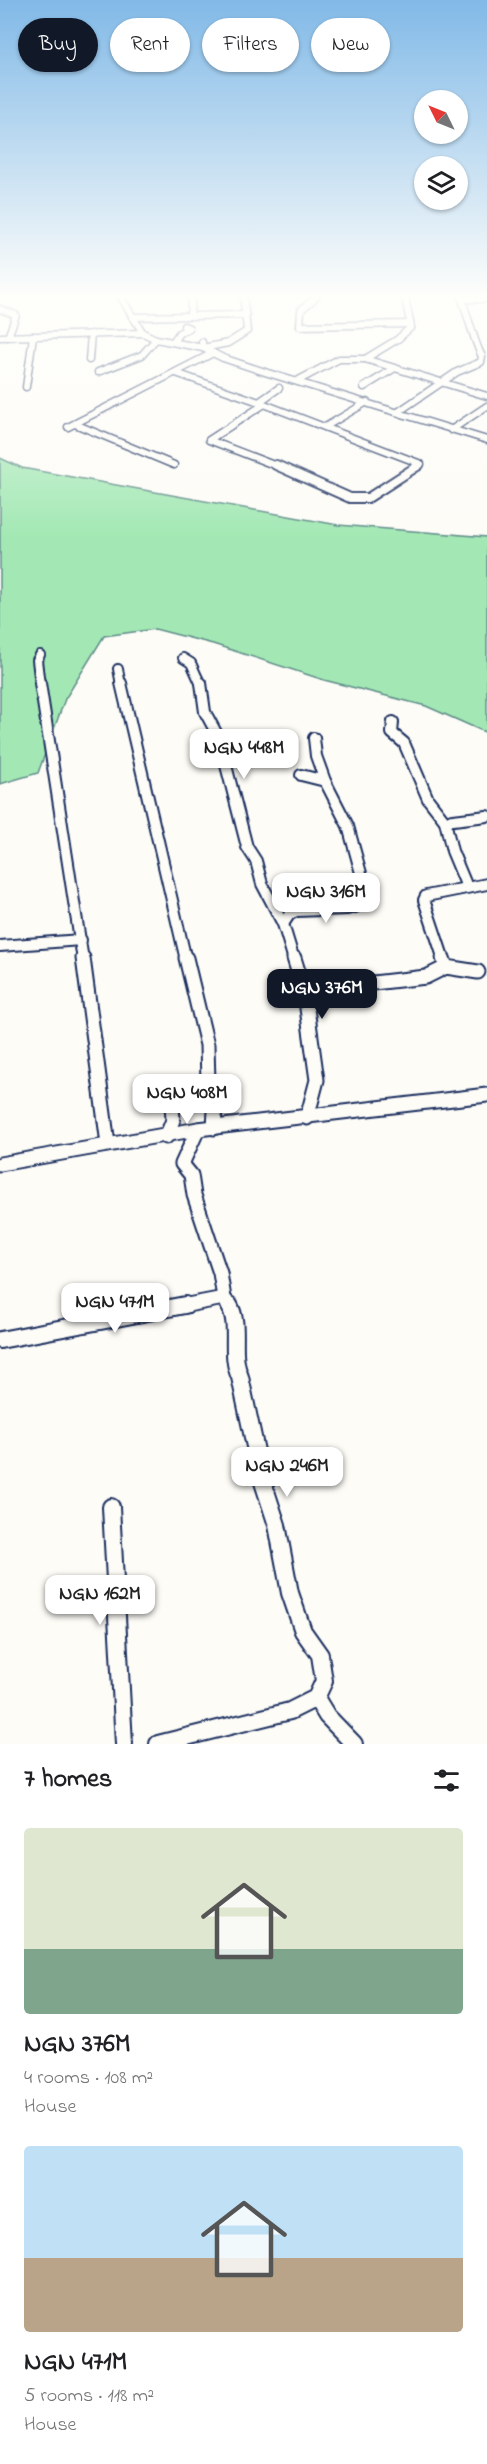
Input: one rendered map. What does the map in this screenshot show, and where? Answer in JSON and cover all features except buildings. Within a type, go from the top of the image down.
[{"type":"street","points":[[26,387],[28,374]]},
{"type":"street","points":[[173,374],[71,426],[174,465]]},
{"type":"street","points":[[180,374],[261,403],[421,464],[368,498],[350,498],[255,456],[209,440],[261,403],[279,388]]},
{"type":"street","points":[[282,374],[487,440]]},
{"type":"street","points":[[299,380],[309,374]]},
{"type":"street","points":[[348,397],[385,374]]},
{"type":"street","points":[[416,374],[487,396]]},
{"type":"street","points":[[398,412],[454,374]]},
{"type":"street","points":[[357,382],[364,387]]},
{"type":"street","points":[[315,391],[326,390]]},
{"type":"street","points":[[325,427],[367,402]]},
{"type":"street","points":[[451,430],[487,406]]},
{"type":"street","points":[[40,655],[37,660],[41,692],[46,711],[55,784],[81,940],[89,1017],[108,1144]]},
{"type":"street","points":[[183,658],[191,663],[203,688],[205,712],[219,738],[247,847],[256,861],[262,884],[283,924],[305,994],[317,1080],[307,1118]]},
{"type":"street","points":[[118,669],[123,701],[133,726],[155,833],[207,1045],[208,1083],[215,1110],[214,1128]]},
{"type":"street","points":[[393,722],[392,734],[404,743],[428,799],[445,820],[452,851],[467,887]]},
{"type":"street","points":[[283,924],[289,915],[296,911],[348,909],[356,907],[367,895],[348,826],[336,807],[325,781],[316,756],[314,738]]},
{"type":"street","points":[[301,775],[325,781]]},
{"type":"street","points":[[445,820],[487,816]]},
{"type":"street","points":[[446,968],[427,918],[424,900],[426,896],[487,884]]},
{"type":"street","points":[[0,946],[81,940]]},
{"type":"street","points":[[305,994],[329,988],[426,977],[446,968],[478,972]]},
{"type":"street","points":[[0,1164],[108,1144],[166,1137],[198,1129],[307,1118],[374,1107],[487,1095]]},
{"type":"street","points":[[166,1137],[173,1120],[172,1105]]},
{"type":"street","points":[[158,1744],[291,1712],[316,1698],[324,1681],[320,1655],[303,1632],[290,1593],[277,1525],[262,1479],[240,1377],[235,1366],[234,1314],[224,1298],[220,1273],[194,1195],[191,1174],[182,1164],[198,1129]]},
{"type":"street","points":[[0,1340],[224,1298]]},
{"type":"street","points":[[111,1507],[123,1744]]},
{"type":"street","points":[[316,1698],[327,1716],[354,1744]]},
{"type":"green space","points":[[0,458],[22,468],[338,525],[487,537],[487,733],[426,706],[324,680],[213,644],[155,629],[104,636],[65,699],[38,773],[0,784]]}]
